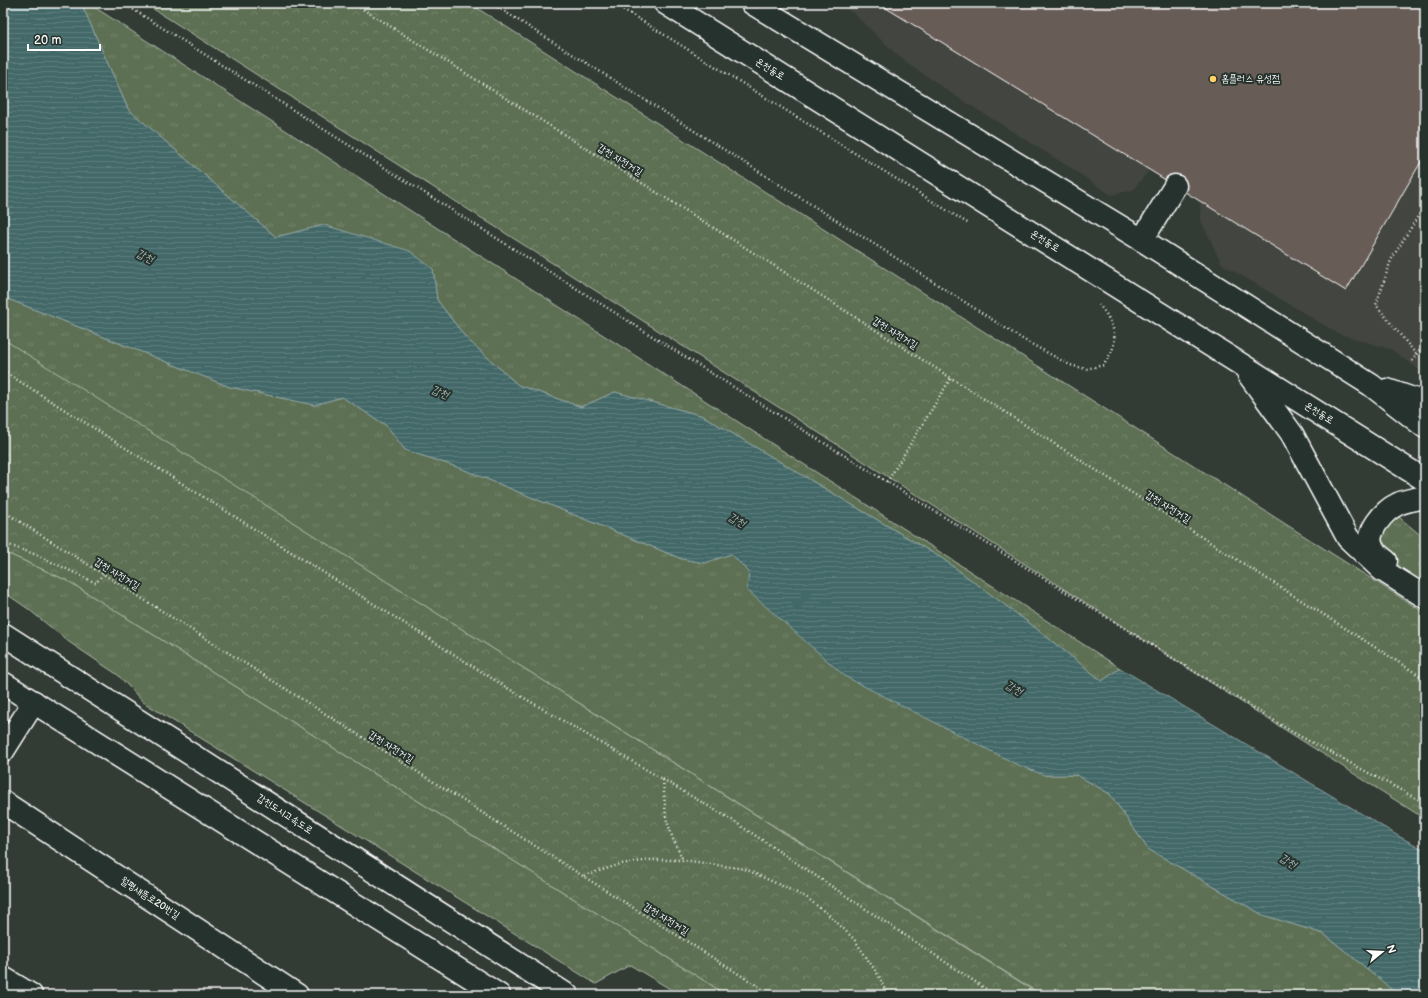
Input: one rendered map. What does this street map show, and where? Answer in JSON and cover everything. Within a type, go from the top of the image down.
[{"type":"main road","name":"온천동로","points":[[665,3],[1425,480]]},
{"type":"main road","points":[[752,3],[1142,240],[1371,385],[1425,427]]},
{"type":"main road","points":[[1142,240],[1175,186]]},
{"type":"main road","points":[[1242,365],[1292,434],[1348,538],[1382,570],[1423,596]]},
{"type":"main road","points":[[1371,385],[1425,403]]},
{"type":"main road","points":[[1423,596],[1372,548],[1371,538],[1373,527],[1382,515],[1398,504],[1425,497]]},
{"type":"main road","name":"갑천도시고속도로","points":[[3,634],[561,993]]},
{"type":"main road","points":[[3,683],[499,995]]},
{"type":"main road","points":[[3,751],[34,702]]},
{"type":"main road","name":"월평새뜸로20번길","points":[[3,802],[297,995]]},
{"type":"main road","points":[[3,979],[31,995]]},
{"type":"path","points":[[123,3],[706,370],[1294,734],[1425,803]]},
{"type":"path","name":"갑천 자전거길","points":[[353,3],[777,267],[1425,679]]},
{"type":"path","points":[[491,3],[1024,340],[1070,365],[1086,370],[1104,365],[1113,348],[1115,336],[1110,321],[1100,306],[1095,302]]},
{"type":"path","points":[[613,3],[970,224]]},
{"type":"path","points":[[1416,354],[1376,305],[1391,260],[1425,205]]},
{"type":"path","points":[[1425,248],[1421,258],[1421,274],[1425,287]]},
{"type":"path","points":[[1412,361],[1425,343]]},
{"type":"path","points":[[3,371],[502,684],[732,820],[995,995]]},
{"type":"path","points":[[887,482],[951,378]]},
{"type":"path","name":"갑천 자전거길","points":[[3,511],[772,995]]},
{"type":"path","points":[[3,543],[37,555],[96,583],[103,574]]},
{"type":"path","points":[[663,780],[666,818],[673,839],[683,860]]},
{"type":"path","points":[[583,876],[621,864],[650,860],[683,860],[745,869],[806,897],[830,916],[854,939],[879,976],[887,995]]},
{"type":"shaded area","name":"홈플러스 유성점","points":[[835,3],[1425,3],[1425,374],[1390,349],[1339,334],[1222,264],[1201,221],[1200,201],[1149,170],[1133,190],[1111,195],[954,95],[899,57],[853,13]]},
{"type":"green space","points":[[81,3],[88,3],[1120,668],[1102,681],[1033,626],[943,559],[703,416],[615,392],[581,407],[518,385],[466,338],[437,300],[433,269],[324,225],[276,237],[128,109]]},
{"type":"green space","points":[[144,3],[469,3],[1425,613],[1425,819]]},
{"type":"green space","points":[[3,297],[230,387],[314,405],[342,397],[387,426],[405,450],[460,468],[682,559],[705,563],[731,554],[750,572],[1044,775],[1077,775],[1110,794],[1148,849],[1263,915],[1324,934],[1381,980],[1397,995],[1042,995],[3,340]]},
{"type":"green space","points":[[3,339],[1042,995],[727,995],[68,581],[9,554],[3,550]]},
{"type":"green space","points":[[1399,517],[1425,539],[1425,584],[1406,573],[1389,559],[1387,555],[1383,544],[1384,530]]},
{"type":"green space","points":[[3,554],[9,554],[68,581],[727,995],[680,995],[630,965],[596,984],[143,702],[118,675],[69,642],[27,608],[5,593],[3,587]]},
{"type":"water","name":"갑천","points":[[3,3],[81,3],[128,109],[276,237],[324,225],[410,251],[433,269],[437,300],[466,338],[518,385],[581,407],[615,392],[703,416],[943,559],[1033,626],[1102,681],[1120,668],[1400,837],[1425,850],[1425,995],[1397,995],[1381,980],[1324,934],[1263,915],[1148,849],[1110,794],[1077,775],[1044,775],[1016,764],[846,677],[747,590],[749,572],[731,554],[705,563],[682,559],[460,468],[405,450],[387,426],[342,397],[314,405],[230,387],[3,297]]},
{"type":"building","name":"홈플러스 유성점","points":[[878,3],[1425,3],[1425,155],[1346,291]]},
{"type":"place","name":"홈플러스 유성점","points":[[1213,79]]}]
